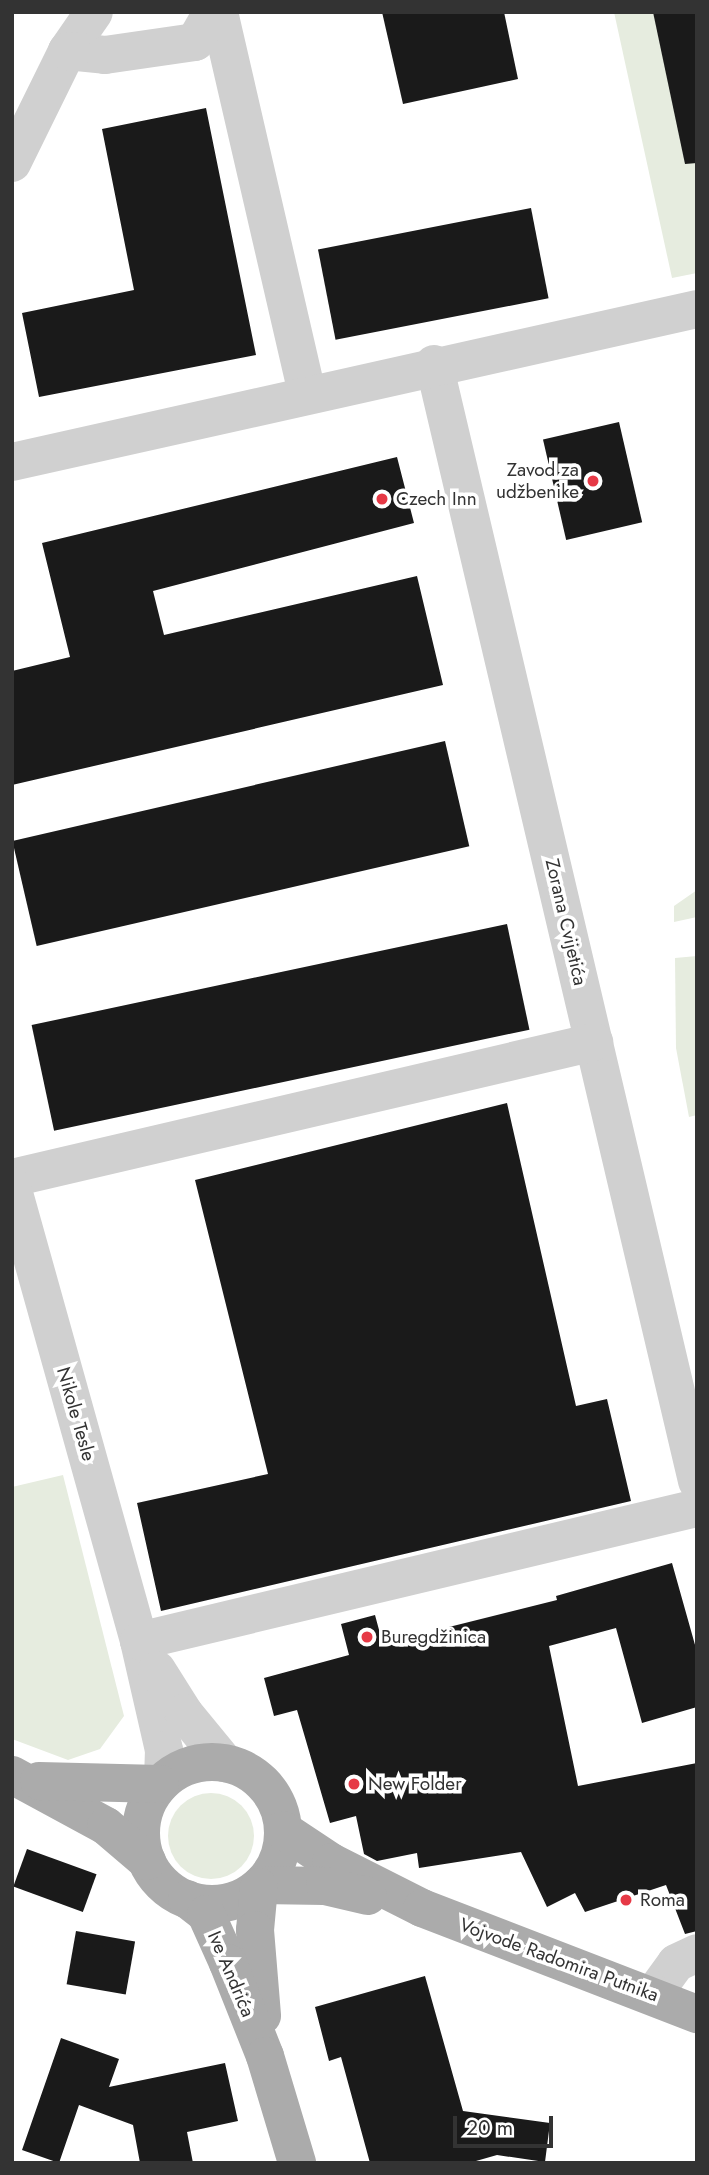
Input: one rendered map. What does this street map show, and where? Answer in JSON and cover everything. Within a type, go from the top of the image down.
[{"type":"main road","points":[[19,1777],[106,1826],[147,1861],[163,1884],[187,1899],[230,1902],[260,1886],[278,1860],[284,1830],[269,1790],[246,1770],[225,1763],[199,1763],[162,1783],[144,1812],[147,1861]]},
{"type":"main road","points":[[19,1777],[162,1783]]},
{"type":"main road","name":"Vojvode Radomira Putnika","points":[[284,1830],[331,1862],[422,1908],[653,1994],[697,2014]]},
{"type":"main road","name":"Vojvode Radomira Putnika","points":[[260,1886],[326,1886],[422,1908]]},
{"type":"main road","name":"Ive Andrića","points":[[260,1886],[255,1930],[265,2056]]},
{"type":"main road","name":"Ive Andrića","points":[[187,1899],[206,1914],[265,2056],[297,2163]]},
{"type":"street","points":[[12,163],[66,51],[94,12]]},
{"type":"street","points":[[66,51],[105,55],[195,42],[212,12]]},
{"type":"street","points":[[219,12],[307,392]]},
{"type":"street","points":[[12,462],[307,392],[697,309]]},
{"type":"street","name":"Zorana Cvijetića","points":[[434,364],[697,1481]]},
{"type":"street","points":[[12,1178],[594,1042]]},
{"type":"street","name":"Nikole Tesle","points":[[12,1186],[139,1641],[164,1750],[162,1783]]},
{"type":"street","points":[[139,1641],[697,1508]]},
{"type":"street","name":"Nikole Tesle","points":[[139,1641],[184,1713],[225,1763]]},
{"type":"street","points":[[653,1994],[676,1963],[697,1953]]},
{"type":"shaded area","points":[[614,12],[697,12],[697,273],[672,278]]},
{"type":"shaded area","points":[[697,890],[697,917],[674,922],[674,906]]},
{"type":"shaded area","points":[[697,956],[697,1115],[689,1117],[676,1048],[675,958]]},
{"type":"shaded area","points":[[63,1475],[124,1716],[100,1749],[68,1760],[12,1739],[12,1487]]},
{"type":"shaded area","points":[[211,1793],[235,1800],[247,1812],[254,1836],[247,1860],[235,1872],[211,1879],[187,1872],[175,1860],[168,1836],[175,1812],[187,1800]]},
{"type":"building","points":[[382,12],[504,12],[518,79],[403,104]]},
{"type":"building","points":[[653,12],[697,12],[697,163],[685,164]]},
{"type":"building","points":[[206,108],[256,355],[39,397],[22,313],[134,290],[102,129]]},
{"type":"building","points":[[531,208],[549,298],[336,340],[318,249]]},
{"type":"building","name":"Zavod za udžbenike","points":[[619,422],[642,522],[566,540],[543,440]]},
{"type":"building","points":[[397,457],[414,523],[153,591],[164,635],[417,576],[443,685],[12,785],[12,671],[70,657],[42,543]]},
{"type":"building","points":[[445,741],[469,846],[37,946],[12,841]]},
{"type":"building","points":[[507,924],[529,1030],[54,1131],[32,1025]]},
{"type":"building","points":[[507,1103],[576,1406],[607,1399],[631,1501],[161,1611],[137,1503],[268,1474],[195,1180]]},
{"type":"building","points":[[672,1563],[697,1652],[697,1707],[642,1723],[616,1628],[549,1646],[578,1786],[697,1763],[697,1931],[685,1934],[666,1885],[585,1912],[575,1893],[547,1907],[521,1852],[419,1868],[417,1853],[377,1861],[364,1854],[356,1816],[330,1823],[297,1710],[274,1716],[264,1678],[349,1655],[341,1624],[375,1615],[382,1641],[409,1637],[557,1600],[556,1596]]},
{"type":"building","points":[[27,1849],[97,1874],[83,1912],[13,1887]]},
{"type":"building","points":[[76,1931],[135,1941],[126,1995],[67,1984]]},
{"type":"building","points":[[425,1976],[463,2111],[550,2123],[545,2162],[497,2155],[469,2163],[370,2163],[341,2057],[329,2061],[315,2007]]},
{"type":"building","points":[[61,2038],[119,2059],[109,2087],[225,2063],[238,2121],[187,2132],[193,2163],[140,2163],[133,2125],[79,2105],[59,2163],[22,2150]]},
{"type":"place","name":"Zavod za udžbenike","points":[[593,481]]},
{"type":"place","name":"Czech Inn","points":[[382,499]]},
{"type":"place","name":"Buregdžinica","points":[[367,1637]]},
{"type":"place","name":"New Folder","points":[[354,1784]]},
{"type":"place","name":"Roma","points":[[626,1900]]}]
